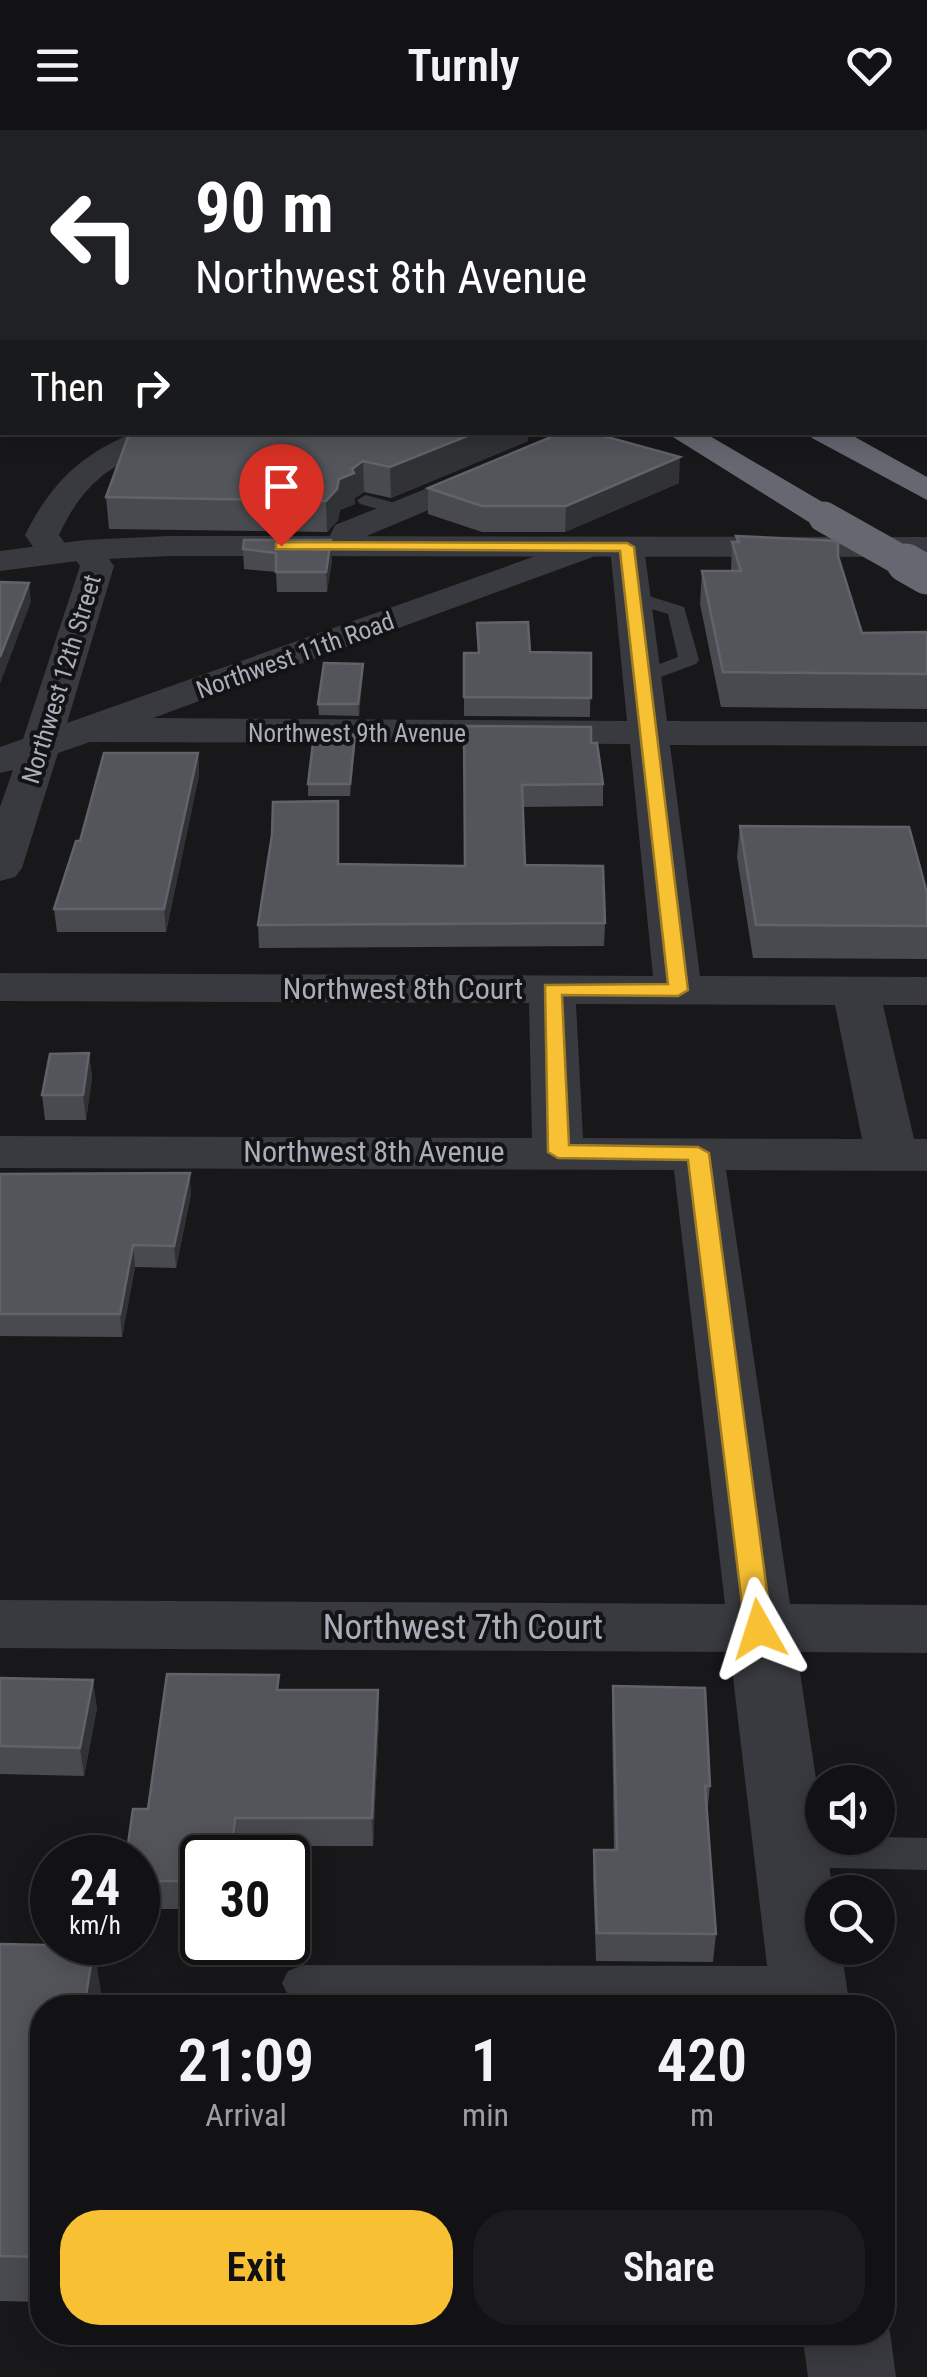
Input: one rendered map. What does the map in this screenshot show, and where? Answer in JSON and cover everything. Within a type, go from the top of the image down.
[{"type":"highway","points":[[685,435],[927,576]]},
{"type":"highway","points":[[828,435],[927,490]]},
{"type":"street","points":[[70,551],[42,534],[68,485],[104,457],[172,437]]},
{"type":"street","points":[[342,546],[347,532],[528,457]]},
{"type":"street","points":[[0,561],[70,551],[342,546],[927,547]]},
{"type":"street","points":[[608,547],[633,597],[678,990]]},
{"type":"street","name":"Northwest 11th Road","points":[[0,761],[608,547]]},
{"type":"street","name":"Northwest 12th Street","points":[[0,868],[35,772],[38,747],[96,566],[70,551]]},
{"type":"street","name":"Northwest 9th Avenue","points":[[86,730],[927,734]]},
{"type":"street","name":"Northwest 8th Court","points":[[0,987],[927,991]]},
{"type":"street","points":[[552,990],[558,1152]]},
{"type":"street","points":[[856,990],[909,1154]]},
{"type":"street","name":"Northwest 8th Avenue","points":[[0,1152],[909,1154]]},
{"type":"street","points":[[698,1153],[810,1995]]},
{"type":"street","name":"Northwest 7th Court","points":[[0,1624],[927,1629]]},
{"type":"street","points":[[848,2345],[852,2377]]},
{"type":"lane","points":[[366,500],[400,510]]},
{"type":"lane","points":[[791,1851],[927,1854]]},
{"type":"lane","points":[[304,1983],[771,1995]]},
{"type":"building","points":[[470,435],[390,467],[363,461],[352,469],[354,473],[339,479],[337,489],[326,501],[106,497],[128,437]]},
{"type":"building","points":[[556,435],[600,435],[680,457],[566,506],[482,506],[428,488]]},
{"type":"building","points":[[736,536],[838,541],[838,556],[862,633],[927,632],[927,674],[723,672],[702,571],[741,571],[732,542],[739,542]]},
{"type":"building","points":[[244,540],[331,540],[326,572],[276,572],[276,553],[243,549]]},
{"type":"building","points":[[0,582],[29,583],[0,657]]},
{"type":"building","points":[[528,622],[530,652],[591,653],[591,698],[464,697],[464,653],[479,653],[477,623]]},
{"type":"building","points":[[324,663],[363,664],[358,704],[318,704]]},
{"type":"building","points":[[464,726],[591,727],[591,743],[597,743],[603,784],[522,785],[525,865],[603,866],[605,923],[258,925],[272,835],[273,802],[338,801],[338,864],[465,866]]},
{"type":"building","points":[[314,735],[355,735],[350,784],[308,784]]},
{"type":"building","points":[[104,753],[198,753],[164,909],[54,909],[76,841],[80,841]]},
{"type":"building","points":[[740,826],[909,827],[927,893],[927,926],[756,925]]},
{"type":"building","points":[[89,1053],[83,1095],[42,1095],[50,1054]]},
{"type":"building","points":[[190,1173],[174,1246],[133,1245],[120,1314],[0,1314],[0,1174]]},
{"type":"building","points":[[167,1674],[279,1675],[277,1690],[378,1690],[372,1818],[235,1818],[234,1835],[180,1835],[180,1881],[160,1881],[160,1835],[129,1835],[133,1809],[148,1809]]},
{"type":"building","points":[[0,1678],[93,1680],[80,1748],[0,1746]]},
{"type":"building","points":[[613,1686],[705,1688],[710,1786],[705,1786],[716,1934],[597,1933],[594,1850],[617,1850]]},
{"type":"building","points":[[0,1944],[30,1945],[30,1965],[91,1965],[86,1995],[30,1995],[30,2257],[0,2256]]},
{"type":"route","points":[[281,546],[627,547],[678,990],[552,990],[558,1152],[698,1153],[759,1629]]}]
